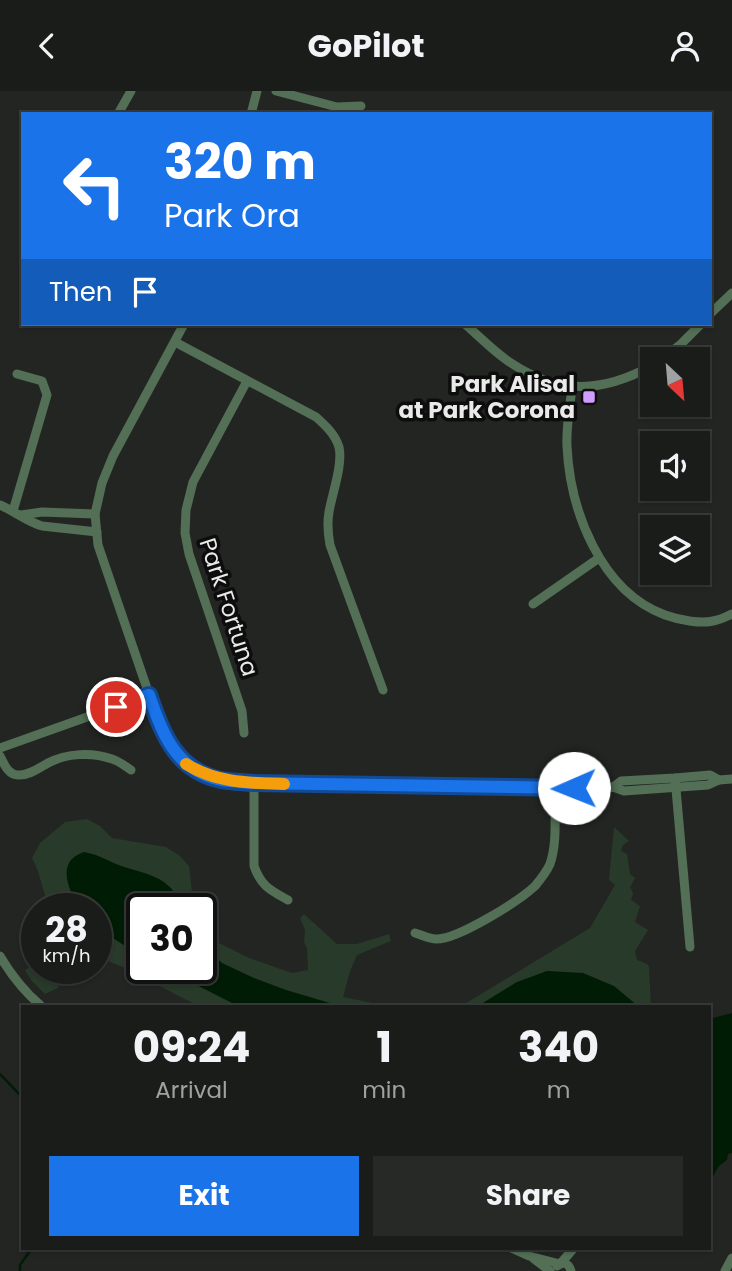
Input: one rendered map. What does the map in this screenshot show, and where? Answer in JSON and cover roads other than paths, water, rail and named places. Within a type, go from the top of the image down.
[{"type":"street","points":[[119,112],[131,91]]},
{"type":"street","points":[[252,112],[257,91]]},
{"type":"street","points":[[276,91],[337,107],[361,106]]},
{"type":"street","points":[[712,312],[732,293]]},
{"type":"street","points":[[183,326],[113,456],[102,483],[95,514],[101,554],[149,695],[166,739],[187,765],[222,780],[254,783],[555,789],[613,787],[624,791],[708,785],[719,780],[732,779]]},
{"type":"street","points":[[467,326],[509,361],[536,377],[572,387],[604,385],[640,372]]},
{"type":"street","points":[[677,347],[699,326]]},
{"type":"street","points":[[175,342],[316,417],[326,425],[338,445],[340,457],[327,529],[330,545],[383,689]]},
{"type":"street","points":[[17,374],[43,381],[47,395],[17,513]]},
{"type":"street","name":"Park Fortuna","points":[[244,733],[242,711],[189,554],[185,533],[186,510],[193,482],[247,381]]},
{"type":"street","points":[[572,387],[567,445],[570,472],[588,536],[614,580],[637,600],[657,612],[680,620],[715,621],[732,614]]},
{"type":"street","points":[[0,505],[34,524],[97,532]]},
{"type":"street","points":[[17,513],[95,514]]},
{"type":"street","points":[[533,604],[599,558]]},
{"type":"street","points":[[0,748],[149,695]]},
{"type":"street","points":[[0,756],[12,774],[20,776],[54,759],[70,755],[90,754],[114,759],[131,770]]},
{"type":"street","points":[[613,787],[621,781],[710,775],[719,780]]},
{"type":"street","points":[[675,778],[690,947]]},
{"type":"street","points":[[254,783],[254,866],[258,878],[268,889],[288,900]]},
{"type":"street","points":[[415,933],[436,939],[451,936],[473,926],[537,884],[549,865],[554,846],[555,789]]},
{"type":"street","points":[[0,957],[27,994],[40,1005]]},
{"type":"street","points":[[516,1250],[555,1269]]},
{"type":"street","points":[[555,1269],[572,1250]]},
{"type":"street","points":[[572,1270],[574,1250]]},
{"type":"street","points":[[725,1271],[732,1258]]},
{"type":"street","points":[[555,1269],[565,1263],[572,1270]]},
{"type":"waterway","points":[[0,1074],[21,1096]]},
{"type":"waterway","points":[[20,1271],[20,1265],[31,1250]]},
{"type":"place","name":"Park Alisal at Park Corona","points":[[589,397]]}]
